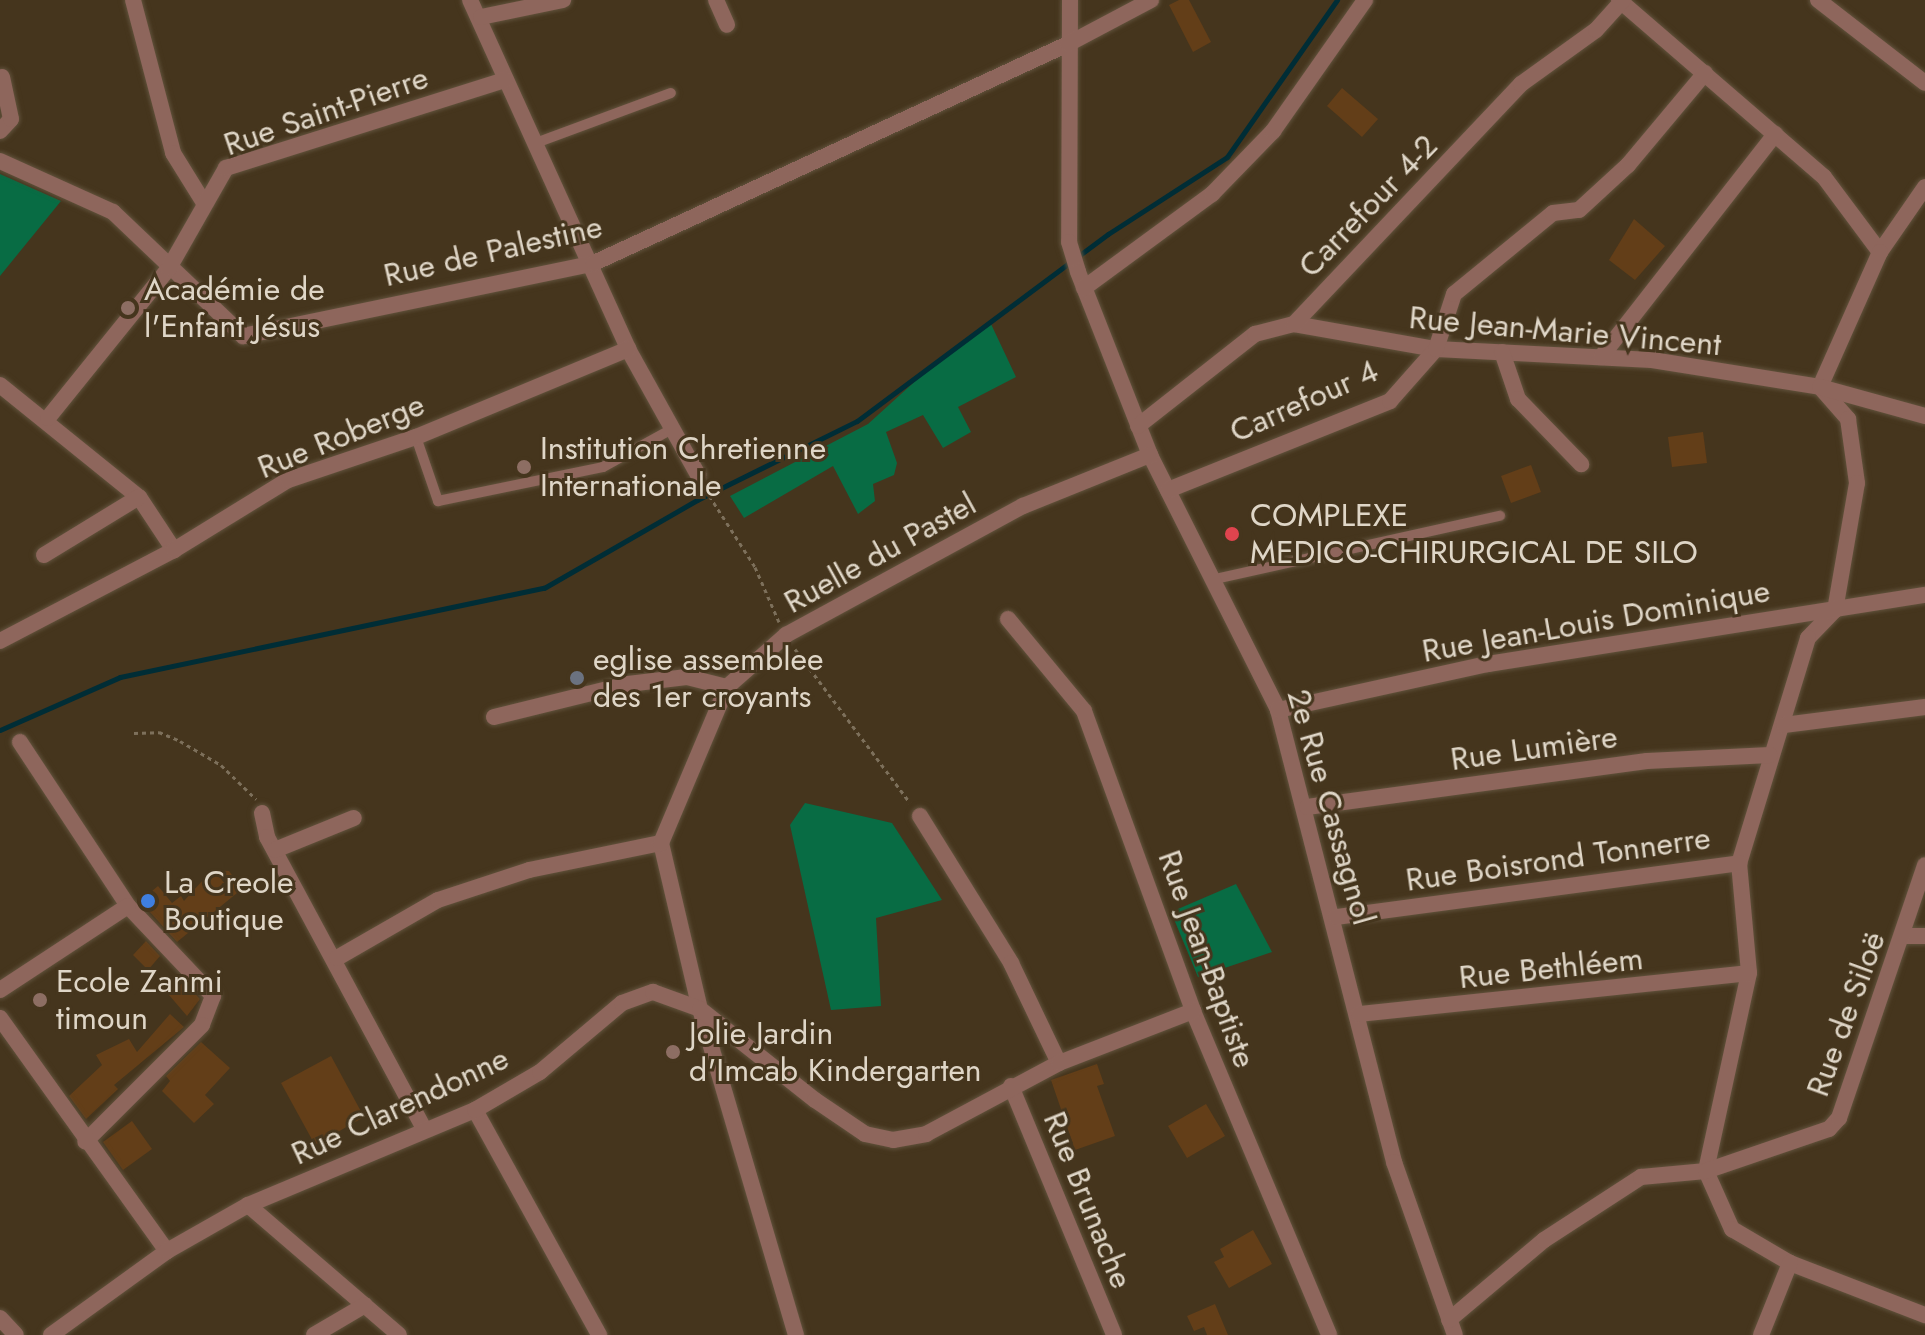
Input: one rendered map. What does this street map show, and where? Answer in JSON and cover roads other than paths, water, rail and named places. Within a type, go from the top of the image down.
[{"type":"street","points":[[133,0],[173,153],[204,203]]},
{"type":"street","points":[[470,0],[481,17],[533,144],[594,263],[628,349],[698,475]]},
{"type":"street","points":[[481,17],[563,0]]},
{"type":"street","points":[[716,0],[727,25]]},
{"type":"street","points":[[1068,44],[1070,0]]},
{"type":"street","name":"Rue de Palestine","points":[[0,161],[113,212],[243,336],[594,263],[1068,44],[1151,0]]},
{"type":"street","points":[[1081,280],[1212,194],[1273,131],[1365,0]]},
{"type":"street","points":[[1621,0],[1824,177],[1880,252]]},
{"type":"street","name":"Carrefour 4-2","points":[[1138,426],[1255,334],[1294,324],[1521,84],[1596,30],[1621,0]]},
{"type":"street","points":[[1818,0],[1925,83]]},
{"type":"street","name":"2e Rue Cassagnol","points":[[1068,44],[1069,242],[1150,455],[1215,579],[1278,710],[1336,917],[1394,1162],[1452,1328]]},
{"type":"street","name":"Carrefour 4","points":[[1168,490],[1390,401],[1436,349],[1454,294],[1553,213],[1579,210],[1628,165],[1705,73]]},
{"type":"street","points":[[0,131],[11,119],[2,77]]},
{"type":"street","name":"Rue Saint-Pierre","points":[[48,418],[169,268],[226,168],[505,80]]},
{"type":"street","points":[[1601,357],[1775,134]]},
{"type":"street","points":[[1925,187],[1880,252],[1820,387],[1848,419],[1857,483],[1835,610],[1808,638],[1784,725],[1770,755],[1739,863],[1749,973],[1706,1171],[1732,1229],[1790,1263],[1925,1315]]},
{"type":"street","name":"Rue Jean-Marie Vincent","points":[[1294,324],[1436,349],[1601,357],[1820,387],[1925,416]]},
{"type":"street","name":"Rue Roberge","points":[[0,641],[174,550],[288,480],[416,437],[628,349]]},
{"type":"street","points":[[1502,352],[1518,399],[1581,464]]},
{"type":"street","points":[[0,385],[48,418],[139,497],[174,550]]},
{"type":"street","name":"Ruelle du Pastel","points":[[661,843],[727,687],[786,635],[1023,506],[1150,455]]},
{"type":"street","points":[[44,555],[139,497]]},
{"type":"street","name":"Rue Jean-Louis Dominique","points":[[1278,710],[1488,664],[1925,595]]},
{"type":"street","name":"Rue Jean-Baptiste","points":[[1008,619],[1084,711],[1193,1011],[1329,1335]]},
{"type":"street","points":[[494,717],[628,684],[687,677],[727,687]]},
{"type":"street","points":[[1784,725],[1925,707]]},
{"type":"street","points":[[20,742],[128,906],[213,996],[202,1025],[85,1142]]},
{"type":"street","name":"Rue Lumière","points":[[1307,807],[1647,761],[1770,755]]},
{"type":"street","points":[[262,813],[275,850],[337,958],[424,1128]]},
{"type":"street","points":[[920,816],[1011,963],[1059,1063]]},
{"type":"street","points":[[275,850],[354,818]]},
{"type":"street","points":[[337,958],[438,900],[529,870],[661,843],[700,1009],[796,1335]]},
{"type":"street","name":"Rue Boisrond Tonnerre","points":[[1336,917],[1739,863]]},
{"type":"street","name":"Rue de Siloë","points":[[1452,1328],[1544,1240],[1641,1177],[1706,1171],[1829,1129],[1839,1118],[1904,936],[1925,865]]},
{"type":"street","points":[[0,990],[128,906]]},
{"type":"street","points":[[1904,936],[1925,936]]},
{"type":"street","name":"Rue Bethléem","points":[[1359,1014],[1749,973]]},
{"type":"street","name":"Rue Clarendonne","points":[[51,1335],[167,1251],[248,1205],[424,1128],[475,1110],[540,1072],[622,1003],[653,992],[700,1009],[865,1134],[893,1140],[926,1134],[1059,1063],[1193,1011]]},
{"type":"street","points":[[0,1018],[85,1142],[167,1251]]},
{"type":"street","name":"Rue Brunache","points":[[1011,1086],[1114,1335]]},
{"type":"street","points":[[475,1110],[599,1335]]},
{"type":"street","points":[[248,1205],[399,1335]]},
{"type":"street","points":[[1761,1335],[1790,1263]]},
{"type":"street","points":[[314,1335],[365,1305]]},
{"type":"street","points":[[0,1318],[16,1335]]},
{"type":"lane","points":[[533,144],[671,93]]},
{"type":"lane","points":[[416,437],[438,501],[603,467],[674,428]]},
{"type":"lane","points":[[1215,579],[1500,516]]},
{"type":"waterway","points":[[0,730],[120,677],[544,588],[697,500],[857,421],[1108,234],[1227,157],[1337,0]]},
{"type":"place","name":"Académie de l'Enfant Jésus","points":[[128,308]]},
{"type":"place","name":"Institution Chretienne Internationale","points":[[524,467]]},
{"type":"place","name":"COMPLEXE MEDICO-CHIRURGICAL DE SILO","points":[[1232,534]]},
{"type":"place","name":"eglise assemblee des 1er croyants","points":[[577,678]]},
{"type":"place","name":"La Creole Boutique","points":[[148,901]]},
{"type":"place","name":"Ecole Zanmi timoun","points":[[40,1000]]},
{"type":"place","name":"Jolie Jardin d'Imcab Kindergarten","points":[[673,1052]]}]
